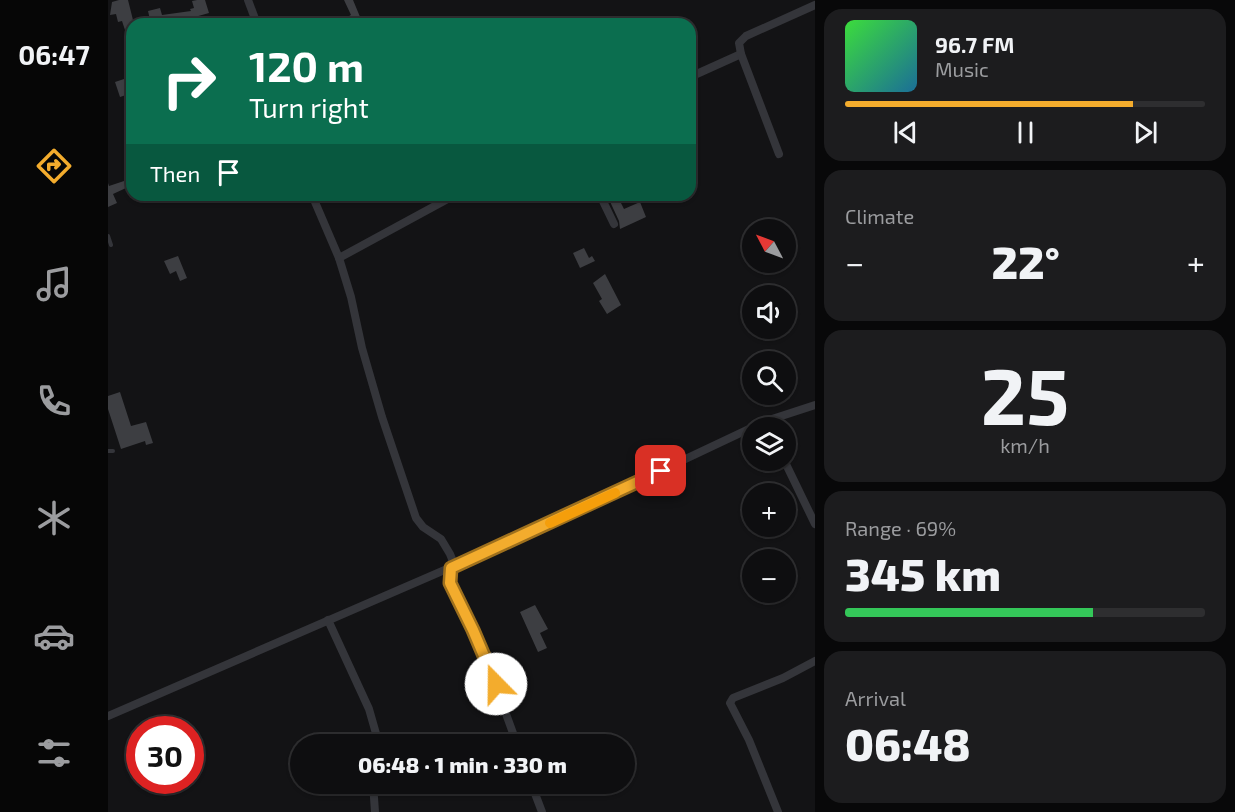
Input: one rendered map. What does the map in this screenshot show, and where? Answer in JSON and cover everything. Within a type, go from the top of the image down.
[{"type":"street","points":[[248,0],[255,18]]},
{"type":"street","points":[[779,154],[739,45],[743,38],[815,5]]},
{"type":"street","points":[[696,74],[741,54]]},
{"type":"street","points":[[315,201],[339,258],[382,417],[413,509],[423,527],[439,537],[445,544],[452,559],[450,583],[486,659],[513,734]]},
{"type":"street","points":[[339,258],[445,201]]},
{"type":"street","points":[[603,201],[614,224]]},
{"type":"street","points":[[785,417],[815,405]]},
{"type":"street","points":[[108,716],[451,568],[742,435]]},
{"type":"street","points":[[789,471],[815,524]]},
{"type":"street","points":[[328,620],[369,709],[376,734]]},
{"type":"street","points":[[778,812],[749,740],[730,703],[733,698],[783,678],[815,661]]},
{"type":"street","points":[[374,794],[375,812]]},
{"type":"street","points":[[535,794],[542,812]]},
{"type":"lane","points":[[108,236],[111,245]]},
{"type":"building","points":[[128,0],[132,18],[126,18],[126,31],[122,21],[118,22],[116,14],[110,15],[112,2]]},
{"type":"building","points":[[205,0],[209,13],[191,18],[150,18],[148,11],[160,8],[162,15],[191,11],[190,9],[194,8],[192,1]]},
{"type":"building","points":[[344,0],[353,0],[360,18],[345,18],[351,15]]},
{"type":"building","points":[[126,78],[126,95],[120,97],[115,82]]},
{"type":"building","points":[[124,181],[126,188],[113,194],[117,203],[108,207],[108,183],[109,186]]},
{"type":"building","points":[[610,201],[620,201],[624,209],[640,202],[646,217],[620,229],[619,221]]},
{"type":"building","points":[[584,248],[589,258],[592,256],[595,261],[580,268],[573,253]]},
{"type":"building","points":[[178,256],[187,278],[180,281],[176,271],[170,274],[164,261]]},
{"type":"building","points":[[605,274],[621,305],[607,314],[599,301],[602,299],[593,283]]},
{"type":"building","points":[[120,392],[131,426],[146,422],[153,443],[146,445],[145,441],[121,449],[108,409],[108,396]]},
{"type":"building","points":[[535,605],[548,629],[540,633],[547,648],[538,652],[520,612]]},
{"type":"slow traffic","points":[[550,523],[615,493]]},
{"type":"route","points":[[496,684],[450,583],[451,568],[661,471]]}]
